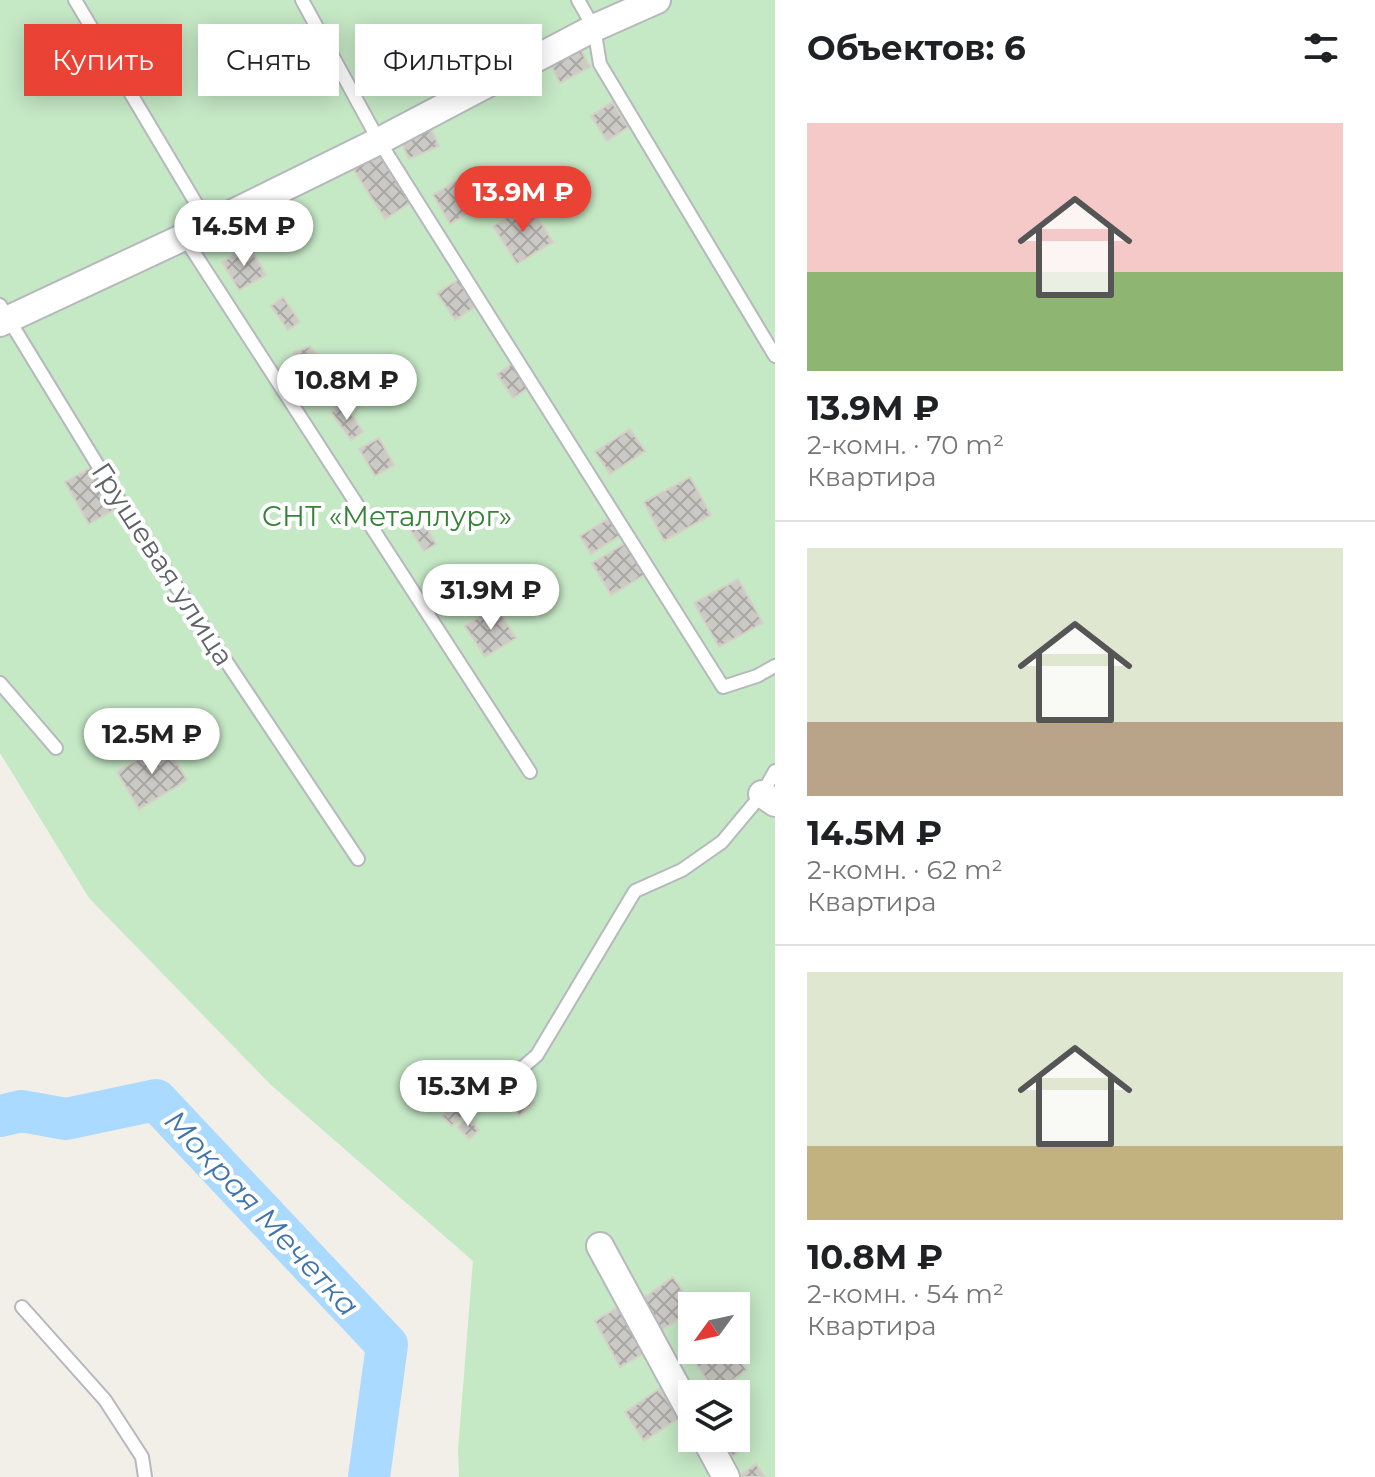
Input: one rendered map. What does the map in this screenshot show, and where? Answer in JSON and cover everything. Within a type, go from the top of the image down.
[{"type":"street","points":[[3,315],[209,225],[379,141],[594,28],[657,0]]},
{"type":"street","points":[[600,1246],[678,1389]]},
{"type":"street","points":[[713,1452],[726,1477]]},
{"type":"lane","points":[[75,0],[209,225]]},
{"type":"lane","points":[[302,0],[379,141],[723,687],[757,676],[775,666]]},
{"type":"lane","points":[[578,0],[594,28],[600,64],[775,356]]},
{"type":"lane","points":[[184,237],[530,772]]},
{"type":"lane","name":"Грушевая улица","points":[[3,315],[122,505],[358,859]]},
{"type":"lane","points":[[0,683],[56,748]]},
{"type":"lane","points":[[487,1099],[537,1055],[635,891],[682,870],[722,842],[771,789]]},
{"type":"lane","points":[[22,1307],[105,1400],[142,1457],[145,1477]]},
{"type":"green space","name":"СНТ «Металлург»","points":[[0,0],[775,0],[775,1477],[459,1477],[458,1450],[473,1261],[270,1084],[89,898],[0,753]]},
{"type":"building","points":[[581,50],[590,67],[560,83],[551,65]]},
{"type":"building","points":[[612,102],[628,127],[607,141],[591,116]]},
{"type":"building","points":[[429,124],[439,146],[409,159],[399,137]]},
{"type":"building","points":[[377,151],[410,203],[385,219],[352,167]]},
{"type":"building","points":[[464,176],[482,205],[450,224],[433,195]]},
{"type":"building","points":[[529,203],[553,242],[517,264],[493,226]]},
{"type":"building","points":[[249,246],[266,275],[239,290],[222,262]]},
{"type":"building","points":[[464,276],[481,303],[455,320],[437,293]]},
{"type":"building","points":[[283,297],[300,322],[288,330],[271,306]]},
{"type":"building","points":[[310,346],[328,370],[315,380],[293,353]]},
{"type":"building","points":[[515,362],[531,386],[513,398],[497,374]]},
{"type":"building","points":[[344,403],[363,432],[351,440],[331,412]]},
{"type":"building","points":[[630,429],[645,451],[610,474],[595,452]]},
{"type":"building","points":[[379,438],[394,465],[375,476],[359,449]]},
{"type":"building","points":[[97,464],[121,506],[89,524],[65,482]]},
{"type":"building","points":[[690,477],[711,515],[664,541],[644,502]]},
{"type":"building","points":[[611,517],[622,534],[591,554],[580,536]]},
{"type":"building","points":[[423,521],[436,544],[424,551],[409,528]]},
{"type":"building","points":[[626,543],[644,575],[611,595],[592,563]]},
{"type":"building","points":[[738,579],[763,623],[719,647],[694,603]]},
{"type":"building","points":[[496,606],[516,638],[485,657],[465,626]]},
{"type":"building","points":[[165,743],[187,780],[139,809],[117,772]]},
{"type":"building","points":[[523,1090],[534,1103],[519,1116],[508,1103]]},
{"type":"building","points":[[454,1106],[463,1116],[452,1126],[442,1116]]},
{"type":"building","points":[[468,1118],[479,1130],[469,1139],[458,1127]]},
{"type":"building","points":[[673,1277],[683,1292],[678,1292],[678,1319],[662,1330],[641,1300]]},
{"type":"building","points":[[620,1306],[646,1352],[620,1367],[595,1321]]},
{"type":"building","points":[[696,1364],[742,1364],[747,1370],[732,1380],[707,1380]]},
{"type":"building","points":[[659,1389],[678,1419],[644,1441],[625,1412]]},
{"type":"building","points":[[756,1464],[765,1477],[738,1477]]},
{"type":"waterway","name":"Мокрая Мечетка","points":[[0,1116],[21,1111],[66,1119],[156,1100],[387,1345],[369,1477]]}]
